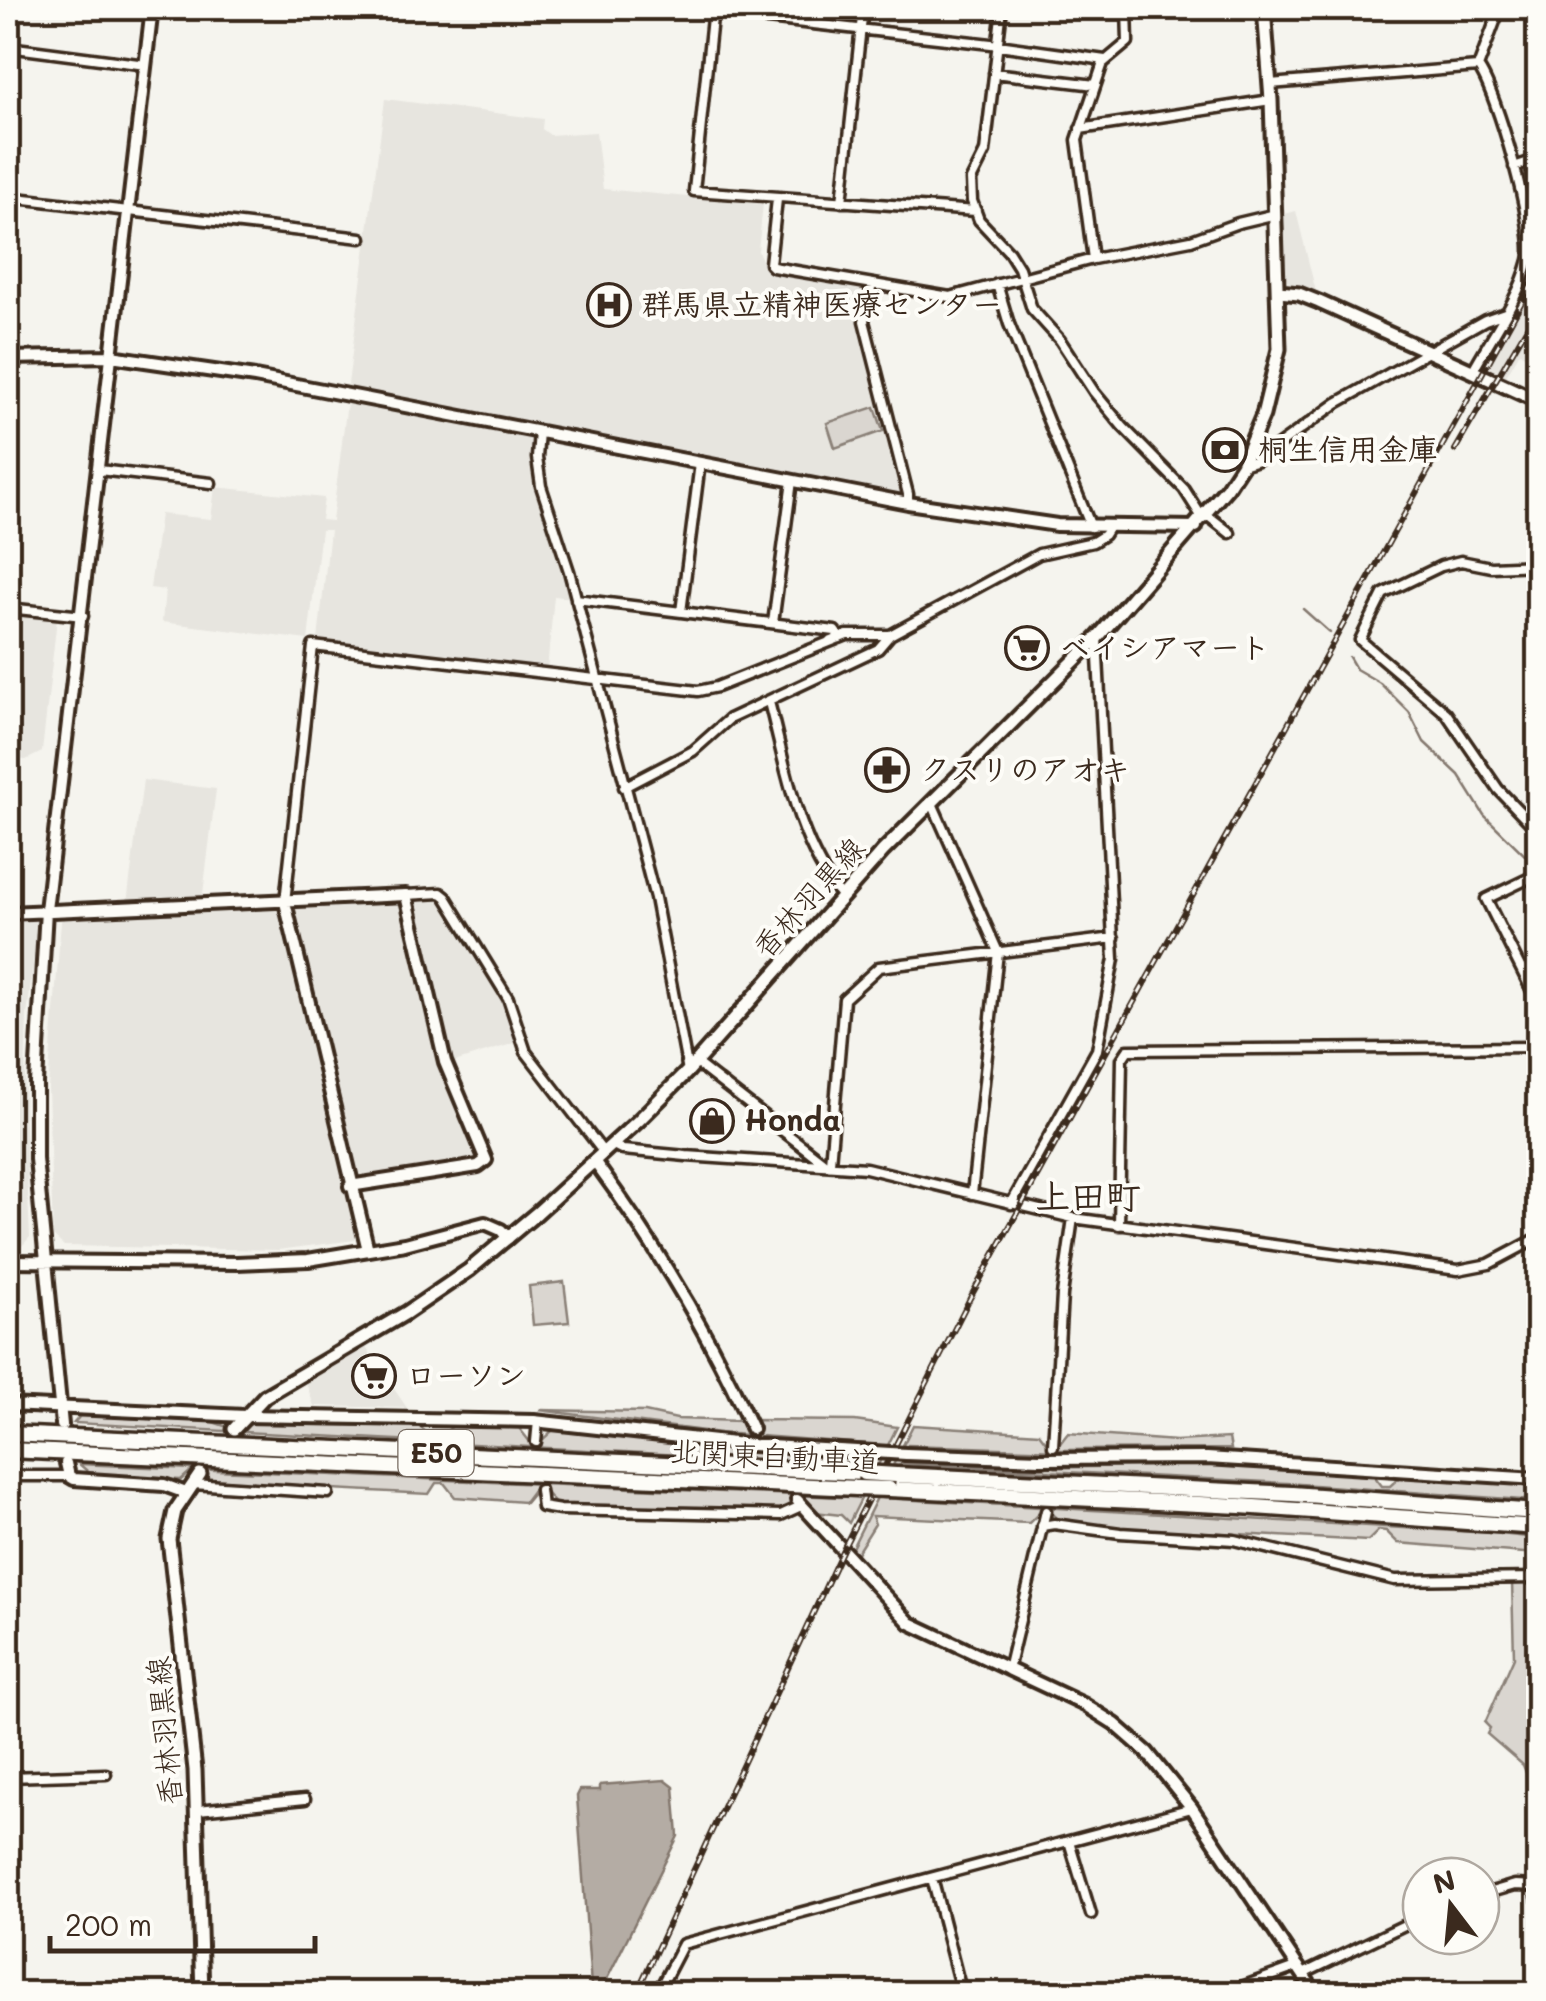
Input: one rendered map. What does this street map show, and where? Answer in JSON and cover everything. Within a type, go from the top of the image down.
[{"type":"highway","name":"北関東自動車道","points":[[8,1434],[864,1472],[1310,1495],[1538,1512]]},
{"type":"highway","name":"北関東自動車道","points":[[8,1450],[1258,1507],[1538,1527]]},
{"type":"main road","points":[[1264,8],[1272,100],[1279,292],[1306,296],[1538,401]]},
{"type":"main road","name":"香林羽黒線","points":[[234,1429],[265,1396],[406,1312],[508,1238],[604,1153],[692,1066],[842,897],[1096,638],[1202,520],[1242,465],[1275,377],[1279,292]]},
{"type":"main road","name":"香林羽黒線","points":[[193,1484],[172,1517],[169,1539],[198,1810],[202,1994]]},
{"type":"street","points":[[12,8],[8,46],[146,65]]},
{"type":"street","points":[[62,1425],[44,1259],[36,1121],[46,910],[152,8]]},
{"type":"street","points":[[670,8],[712,10],[1104,60]]},
{"type":"street","points":[[842,202],[863,8]]},
{"type":"street","points":[[1002,8],[986,152],[970,188],[979,220],[1009,252],[1023,277],[1030,306],[1060,340],[1082,376],[1123,427],[1188,494],[1202,520]]},
{"type":"street","points":[[1093,259],[1077,145],[1104,60],[1128,42],[1127,8]]},
{"type":"street","points":[[1478,67],[1500,8]]},
{"type":"street","points":[[712,10],[694,190],[976,212]]},
{"type":"street","points":[[1270,84],[1478,67]]},
{"type":"street","points":[[1474,370],[1506,313],[1531,253],[1514,167],[1488,84],[1478,67]]},
{"type":"street","points":[[994,74],[1094,85]]},
{"type":"street","points":[[1080,129],[1272,100]]},
{"type":"street","points":[[1514,167],[1538,159]]},
{"type":"street","points":[[8,197],[361,238]]},
{"type":"street","points":[[777,199],[770,264],[773,268],[946,297],[1093,259],[1192,240],[1276,214]]},
{"type":"street","points":[[872,284],[864,320],[908,503]]},
{"type":"street","points":[[998,284],[1009,324],[1091,527]]},
{"type":"street","points":[[1242,465],[1258,460],[1337,403],[1491,317],[1506,313]]},
{"type":"street","points":[[8,358],[111,356],[255,377],[1012,520],[1091,527],[1202,520],[1230,533]]},
{"type":"street","points":[[539,431],[541,486],[576,599],[655,898],[692,1066],[827,1163]]},
{"type":"street","points":[[681,612],[700,463]]},
{"type":"street","points":[[99,470],[211,482]]},
{"type":"street","points":[[773,623],[792,481]]},
{"type":"street","points":[[624,787],[693,751],[728,719],[878,649],[890,635],[1039,554],[1093,542],[1109,526]]},
{"type":"street","points":[[1538,565],[1491,567],[1461,561],[1440,566],[1383,594],[1360,640],[1454,722],[1498,790],[1538,830]]},
{"type":"street","points":[[576,599],[835,631],[840,638]]},
{"type":"street","points":[[8,608],[83,616]]},
{"type":"street","points":[[368,1250],[285,902],[313,646],[710,690],[847,635],[890,635]]},
{"type":"street","points":[[1011,1204],[1097,1050],[1114,959],[1104,814],[1100,648],[1096,638]]},
{"type":"street","points":[[769,702],[794,798],[816,861],[842,897]]},
{"type":"street","points":[[932,803],[998,952],[972,1194]]},
{"type":"street","points":[[1538,874],[1486,899],[1538,1003]]},
{"type":"street","points":[[8,912],[439,893],[446,897],[508,998],[526,1052],[604,1153],[752,1430]]},
{"type":"street","points":[[350,1186],[478,1166],[486,1160],[445,1062],[406,895]]},
{"type":"street","points":[[827,1163],[844,999],[879,967],[1114,938]]},
{"type":"street","points":[[1522,971],[1538,963]]},
{"type":"street","points":[[1119,1225],[1122,1059],[1128,1050],[1538,1047]]},
{"type":"street","points":[[604,1153],[623,1150],[884,1170],[1073,1218],[1464,1270],[1490,1264],[1538,1238]]},
{"type":"street","points":[[1053,1446],[1062,1295],[1073,1218]]},
{"type":"street","points":[[8,1261],[308,1260],[428,1239],[479,1223],[496,1226],[508,1238]]},
{"type":"street","points":[[8,1405],[245,1416],[538,1422],[752,1445],[906,1454],[1222,1459],[1538,1479]]},
{"type":"street","points":[[536,1442],[538,1422]]},
{"type":"street","points":[[66,1463],[69,1476]]},
{"type":"street","points":[[8,1476],[69,1476],[78,1480],[328,1493]]},
{"type":"street","points":[[540,1490],[542,1508],[560,1510],[781,1515],[799,1503],[910,1623],[1085,1705],[1115,1724],[1154,1760],[1192,1808],[1316,1994]]},
{"type":"street","points":[[1008,1670],[1046,1511]]},
{"type":"street","points":[[1042,1526],[1234,1540],[1394,1580],[1538,1578]]},
{"type":"street","points":[[8,1777],[106,1774]]},
{"type":"street","points":[[198,1810],[305,1800]]},
{"type":"street","points":[[656,1994],[683,1944],[1192,1808]]},
{"type":"street","points":[[1069,1841],[1091,1914]]},
{"type":"street","points":[[932,1878],[962,1994]]},
{"type":"street","points":[[1501,1889],[1537,1886],[1538,1902]]},
{"type":"street","points":[[1222,1994],[1302,1970],[1401,1926]]},
{"type":"shaded area","name":"群馬県立精神医療センター","points":[[385,99],[543,119],[542,129],[550,135],[596,132],[603,189],[763,204],[758,251],[768,273],[861,287],[858,319],[904,493],[901,497],[351,389],[348,384]]},
{"type":"shaded area","points":[[1296,211],[1316,294],[1288,282],[1283,273],[1281,215]]},
{"type":"shaded area","points":[[1538,251],[1538,343],[1524,355],[1520,352],[1505,378],[1482,367],[1514,309]]},
{"type":"shaded area","points":[[353,400],[536,434],[538,487],[573,598],[554,596],[547,670],[318,640],[330,530],[321,530],[308,640],[162,622],[165,590],[150,588],[160,514],[211,519],[215,487],[324,498],[321,520],[332,521],[347,403]]},
{"type":"shaded area","points":[[875,407],[883,431],[835,448],[827,423]]},
{"type":"shaded area","points":[[8,612],[57,618],[42,752],[26,760],[8,758]]},
{"type":"shaded area","points":[[143,780],[216,789],[202,902],[127,903]]},
{"type":"shaded area","points":[[440,898],[496,986],[518,1042],[448,1064],[412,899]]},
{"type":"shaded area","points":[[397,903],[403,907],[409,930],[439,1065],[449,1095],[479,1153],[476,1159],[361,1178],[355,1174],[292,910],[297,906]]},
{"type":"shaded area","points":[[276,909],[282,913],[357,1235],[355,1240],[278,1250],[64,1246],[53,1236],[48,1088],[61,921],[66,917]]},
{"type":"shaded area","points":[[33,919],[38,923],[27,1016],[24,1106],[30,1237],[21,1247],[8,1248],[8,920]]},
{"type":"shaded area","points":[[564,1282],[569,1322],[533,1325],[529,1286]]},
{"type":"shaded area","points":[[363,1343],[407,1408],[314,1406],[304,1377]]},
{"type":"shaded area","points":[[539,1410],[645,1412],[677,1419],[740,1421],[746,1431],[757,1428],[752,1420],[855,1421],[897,1427],[849,1523],[841,1515],[814,1512],[802,1499],[781,1510],[556,1505],[544,1490],[533,1490],[524,1502],[455,1497],[444,1483],[436,1483],[429,1494],[212,1483],[205,1475],[191,1471],[181,1480],[93,1476],[79,1464],[841,1497],[855,1496],[870,1465],[74,1423],[80,1416],[210,1421],[239,1431],[254,1422],[418,1426],[437,1440],[453,1426],[519,1428],[530,1442],[540,1442],[553,1430],[751,1452],[874,1457],[880,1445],[720,1433]]},
{"type":"shaded area","points":[[913,1425],[1039,1433],[1049,1446],[1058,1446],[1068,1433],[1176,1441],[1229,1438],[1231,1449],[1059,1450],[908,1445],[901,1458],[906,1463],[1023,1468],[1214,1465],[1372,1473],[1382,1486],[1390,1486],[1401,1476],[1538,1485],[1538,1501],[1286,1483],[903,1464],[897,1466],[883,1498],[1491,1533],[1538,1538],[1538,1554],[1398,1543],[1386,1531],[1379,1530],[1368,1541],[1092,1526],[1041,1511],[1029,1523],[872,1516],[875,1524],[855,1556],[851,1550]]},
{"type":"shaded area","points":[[1512,1582],[1538,1582],[1538,1802],[1523,1765],[1487,1734],[1490,1728],[1485,1723],[1514,1657]]},
{"type":"shaded area","points":[[665,1780],[674,1787],[678,1836],[602,1989],[597,1991],[591,1986],[577,1796],[580,1790],[600,1790],[600,1785]]},
{"type":"waterway","points":[[1303,609],[1330,633]]},
{"type":"waterway","points":[[1349,657],[1356,669],[1380,683],[1409,712],[1424,742],[1459,775],[1484,815],[1537,867]]},
{"type":"waterway","points":[[525,1503],[535,1491]]},
{"type":"waterway","points":[[613,1994],[615,1990]]},
{"type":"tunnel","points":[[752,1429],[797,1500]]},
{"type":"tunnel","points":[[536,1442],[540,1490]]},
{"type":"tunnel","points":[[1049,1482],[1053,1446]]},
{"type":"railway","points":[[636,1994],[843,1549],[970,1298],[1538,273]]},
{"type":"railway","points":[[1455,450],[1538,308]]},
{"type":"place","name":"群馬県立精神医療センター","points":[[609,305]]},
{"type":"place","name":"桐生信用金庫","points":[[1225,450]]},
{"type":"place","name":"ベイシアマート","points":[[1027,648]]},
{"type":"place","name":"クスリのアオキ","points":[[887,770]]},
{"type":"place","name":"Honda","points":[[712,1121]]},
{"type":"place","name":"ローソン","points":[[374,1376]]},
{"type":"district","name":"上田町","points":[[1088,1197]]}]
